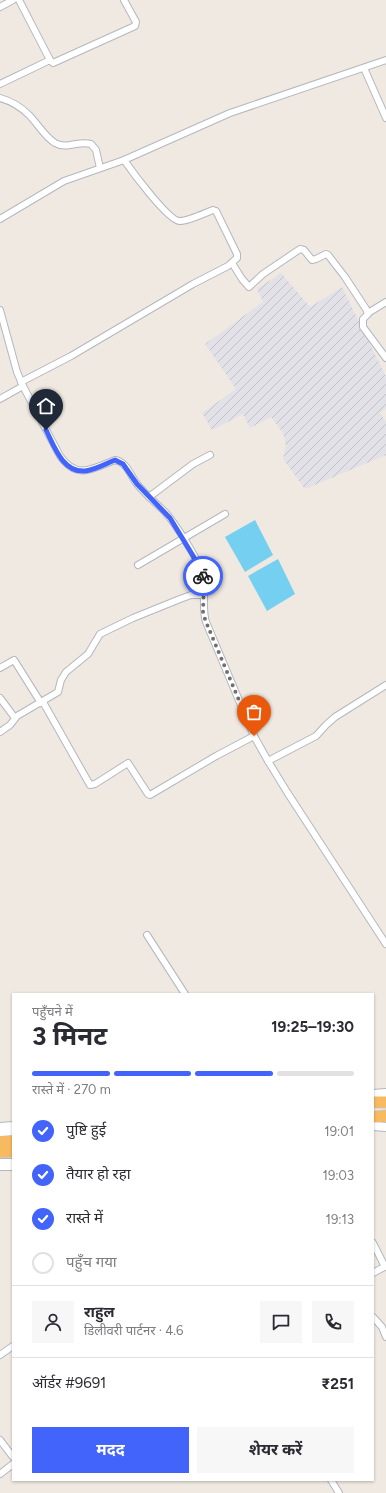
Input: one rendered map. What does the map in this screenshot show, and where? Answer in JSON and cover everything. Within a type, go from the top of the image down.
[{"type":"highway","points":[[374,1102],[386,1102]]},
{"type":"highway","points":[[374,1117],[386,1116]]},
{"type":"highway","points":[[0,1142],[12,1141]]},
{"type":"highway","points":[[0,1152],[12,1151]]},
{"type":"street","points":[[0,7],[13,0]]},
{"type":"street","points":[[20,0],[52,62],[56,62],[135,26],[136,22],[124,0]]},
{"type":"street","points":[[0,84],[50,60]]},
{"type":"street","points":[[0,219],[64,181],[124,160],[230,113],[386,60]]},
{"type":"street","points":[[364,68],[386,118]]},
{"type":"street","points":[[0,98],[14,103],[22,109],[55,143],[66,146],[85,143],[91,144],[96,150],[100,168]]},
{"type":"street","points":[[0,399],[22,384],[193,284],[232,263],[237,258],[237,254],[216,210],[182,222],[175,220],[144,187],[124,160]]},
{"type":"street","points":[[232,263],[249,287],[263,274],[300,249],[304,250],[312,260],[316,260],[326,254],[345,277],[368,313]]},
{"type":"street","points":[[386,302],[368,313],[363,319],[363,327],[386,358]]},
{"type":"street","points":[[0,310],[17,372],[22,384],[64,463],[78,471],[86,471],[115,460],[119,461],[123,464],[137,484],[170,518],[183,539],[202,572],[204,580],[203,613],[254,736],[286,792],[386,944]]},
{"type":"street","points":[[149,497],[193,464],[210,455]]},
{"type":"street","points":[[138,565],[225,514]]},
{"type":"street","points":[[0,732],[10,725],[15,718],[58,692],[63,676],[88,654],[100,634],[133,618],[180,599],[191,595],[204,595]]},
{"type":"street","points":[[0,668],[14,660],[42,702],[88,783],[92,786],[128,763],[148,794],[152,795],[216,756],[254,736]]},
{"type":"street","points":[[268,761],[316,736],[326,724],[335,717],[386,685]]},
{"type":"street","points":[[0,698],[15,718]]},
{"type":"street","points":[[147,935],[184,993]]},
{"type":"street","points":[[374,1094],[386,1093]]},
{"type":"street","points":[[0,1126],[12,1125]]},
{"type":"street","points":[[374,1126],[386,1127]]},
{"type":"street","points":[[0,1132],[12,1131]]},
{"type":"street","points":[[0,1163],[12,1163]]},
{"type":"street","points":[[0,1167],[12,1167]]},
{"type":"street","points":[[374,1246],[385,1267],[374,1272]]},
{"type":"street","points":[[374,1318],[382,1327],[386,1337]]},
{"type":"street","points":[[0,1355],[12,1347]]},
{"type":"street","points":[[0,1440],[12,1456]]},
{"type":"street","points":[[0,1474],[12,1465]]},
{"type":"street","points":[[332,1481],[339,1493]]},
{"type":"shaded area","points":[[281,273],[310,307],[342,287],[386,377],[386,408],[380,413],[386,422],[386,455],[305,489],[283,459],[286,446],[283,433],[271,417],[250,428],[243,414],[212,430],[202,413],[236,389],[205,344],[263,302],[257,289]]},
{"type":"water","points":[[255,520],[273,555],[245,572],[225,537]]},
{"type":"water","points":[[278,559],[295,594],[267,611],[248,576]]},
{"type":"way so far","points":[[203,576],[203,613],[254,736]]},
{"type":"route","points":[[46,430],[64,463],[78,471],[86,471],[115,460],[123,464],[137,484],[170,518],[198,564],[203,576]]}]
